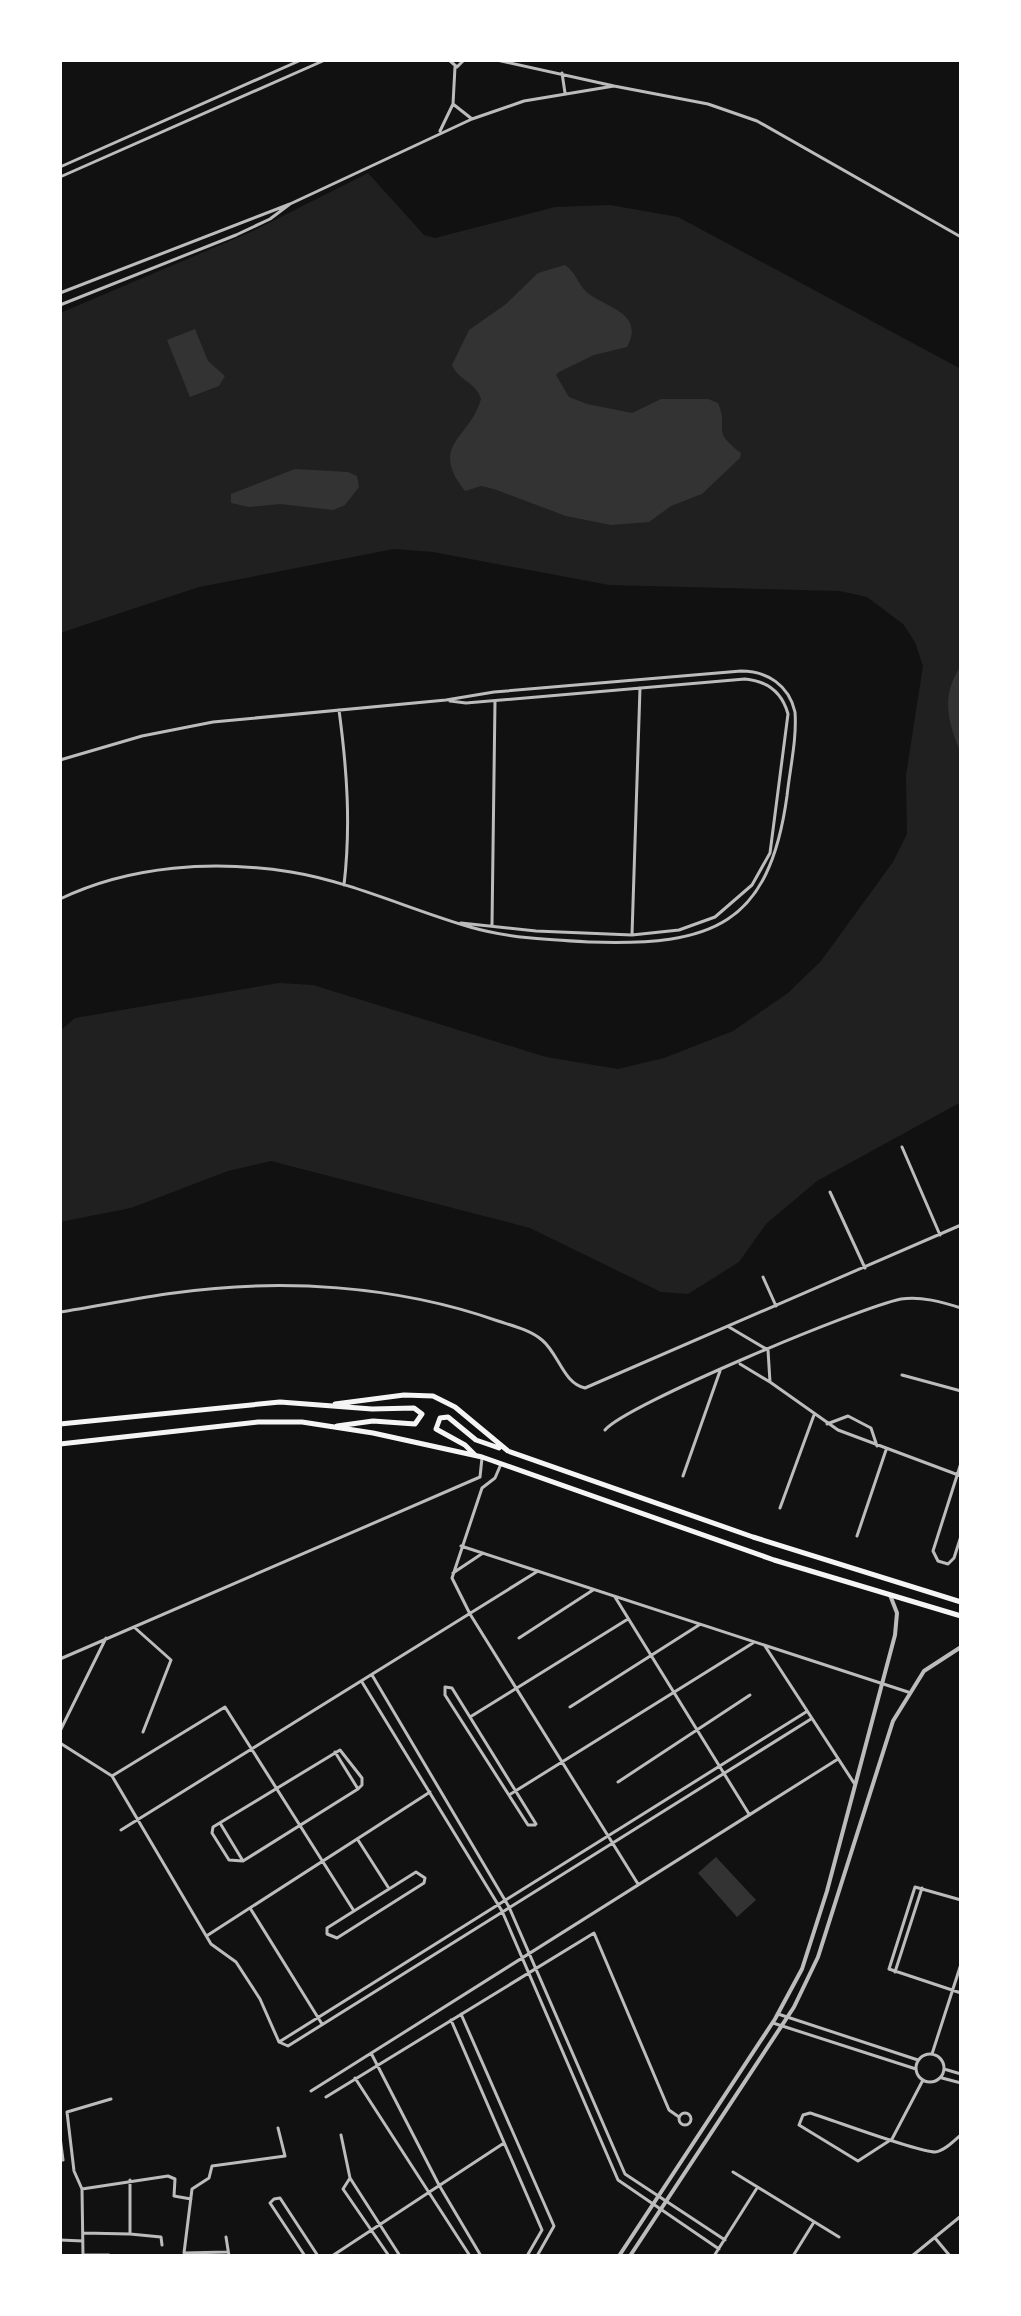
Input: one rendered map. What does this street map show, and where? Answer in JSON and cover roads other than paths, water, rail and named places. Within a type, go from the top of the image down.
[{"type":"main road","points":[[60,1424],[232,1405],[335,1404],[404,1395],[433,1396],[455,1407],[508,1451]]},
{"type":"main road","points":[[331,1427],[373,1421],[415,1424],[422,1417],[420,1411],[414,1408],[372,1409],[335,1404]]},
{"type":"main road","points":[[479,1456],[436,1429],[440,1418],[448,1417],[476,1440],[753,1537],[961,1602]]},
{"type":"main road","points":[[60,1444],[236,1423],[283,1421],[331,1427],[479,1456],[774,1560],[961,1616]]},
{"type":"street","points":[[60,167],[301,60]]},
{"type":"street","points":[[60,177],[325,60]]},
{"type":"street","points":[[440,131],[453,104],[455,67],[449,60]]},
{"type":"street","points":[[455,67],[464,60]]},
{"type":"street","points":[[497,60],[708,104],[757,121],[961,237]]},
{"type":"street","points":[[562,73],[565,93]]},
{"type":"street","points":[[60,293],[290,204],[440,131],[472,119],[524,101],[614,86]]},
{"type":"street","points":[[453,104],[472,119]]},
{"type":"street","points":[[60,305],[236,235],[270,219],[290,204]]},
{"type":"street","points":[[60,760],[142,736],[213,722],[446,700],[494,692],[749,671],[771,678],[783,688],[793,703],[796,723],[782,830],[772,867],[756,893],[714,927],[672,939],[604,942],[523,937],[457,923],[344,885],[249,867],[191,867],[123,877],[88,886],[60,899]]},
{"type":"street","points":[[446,700],[495,700],[753,679],[770,686],[780,696],[788,722],[773,840],[752,885],[724,911],[705,923],[671,932],[632,935],[536,931],[457,923]]},
{"type":"street","points":[[632,935],[640,688]]},
{"type":"street","points":[[492,925],[495,700]]},
{"type":"street","points":[[339,710],[349,782],[350,831],[344,885]]},
{"type":"street","points":[[902,1147],[940,1235]]},
{"type":"street","points":[[830,1192],[865,1268]]},
{"type":"street","points":[[60,1312],[172,1293],[231,1288],[334,1287],[370,1292],[458,1308],[533,1333],[548,1345],[571,1380],[585,1388],[961,1225]]},
{"type":"street","points":[[763,1277],[776,1306]]},
{"type":"street","points":[[605,1430],[618,1417],[738,1363],[903,1299],[932,1300],[961,1308]]},
{"type":"street","points":[[729,1327],[768,1350]]},
{"type":"street","points":[[768,1350],[770,1382]]},
{"type":"street","points":[[738,1363],[770,1382],[827,1424],[877,1447],[959,1476]]},
{"type":"street","points":[[683,1476],[720,1371]]},
{"type":"street","points":[[902,1375],[961,1391]]},
{"type":"street","points":[[780,1508],[814,1415]]},
{"type":"street","points":[[827,1424],[848,1416],[874,1430],[877,1447]]},
{"type":"street","points":[[857,1536],[886,1450]]},
{"type":"street","points":[[479,1456],[478,1472],[485,1483]]},
{"type":"street","points":[[961,1463],[933,1551],[938,1561],[948,1564],[953,1561],[961,1536]]},
{"type":"street","points":[[501,1464],[491,1480],[485,1483],[452,1575],[470,1614],[638,1884]]},
{"type":"street","points":[[60,1659],[107,1636],[480,1477]]},
{"type":"street","points":[[461,1546],[908,1692]]},
{"type":"street","points":[[445,1580],[483,1553]]},
{"type":"street","points":[[121,1830],[538,1571]]},
{"type":"street","points":[[519,1638],[594,1590]]},
{"type":"street","points":[[619,2256],[773,2023],[812,1940],[897,1618],[890,1595]]},
{"type":"street","points":[[615,1597],[749,1814]]},
{"type":"street","points":[[470,1717],[628,1619]]},
{"type":"street","points":[[133,1625],[171,1660],[143,1732]]},
{"type":"street","points":[[570,1707],[700,1625]]},
{"type":"street","points":[[60,1731],[107,1636]]},
{"type":"street","points":[[509,1795],[754,1643]]},
{"type":"street","points":[[765,1646],[854,1783]]},
{"type":"street","points":[[630,2256],[782,2028],[818,1957],[887,1734],[908,1692],[932,1664],[961,1647]]},
{"type":"street","points":[[372,1675],[505,1899],[531,1951],[625,2174],[725,2240]]},
{"type":"street","points":[[362,1682],[502,1911],[621,2185],[719,2249]]},
{"type":"street","points":[[445,1687],[452,1688],[470,1717],[536,1821],[534,1826],[528,1825],[484,1758],[445,1695],[445,1687]]},
{"type":"street","points":[[618,1782],[750,1695]]},
{"type":"street","points":[[112,1776],[225,1707],[354,1911]]},
{"type":"street","points":[[279,2042],[806,1712]]},
{"type":"street","points":[[60,1743],[112,1776],[206,1936],[216,1949],[232,1957],[250,1981],[279,2042],[286,2047],[811,1719]]},
{"type":"street","points":[[767,1736],[772,1744]]},
{"type":"street","points":[[334,1751],[358,1789]]},
{"type":"street","points":[[334,1751],[345,1754],[362,1778],[362,1785],[243,1861],[232,1862],[210,1829],[334,1751]]},
{"type":"street","points":[[484,1758],[492,1752]]},
{"type":"street","points":[[311,2091],[838,1759]]},
{"type":"street","points":[[206,1936],[430,1792]]},
{"type":"street","points":[[219,1822],[243,1861]]},
{"type":"street","points":[[358,1840],[388,1888]]},
{"type":"street","points":[[416,1872],[426,1880],[337,1938],[327,1934],[327,1928],[388,1888],[416,1872]]},
{"type":"street","points":[[961,1900],[915,1887],[889,1969],[961,1993]]},
{"type":"street","points":[[895,1972],[922,1888]]},
{"type":"street","points":[[250,1908],[322,2024]]},
{"type":"street","points":[[326,2097],[594,1933],[669,2110],[679,2117]]},
{"type":"street","points":[[778,2014],[918,2060],[932,2054],[961,1964]]},
{"type":"street","points":[[461,2014],[554,2226],[537,2256]]},
{"type":"street","points":[[451,2020],[542,2230],[527,2256]]},
{"type":"street","points":[[773,2023],[916,2069],[923,2080],[932,2082],[940,2077],[944,2069],[942,2060],[932,2054]]},
{"type":"street","points":[[371,2053],[439,2185],[481,2256]]},
{"type":"street","points":[[916,2069],[918,2060]]},
{"type":"street","points":[[944,2069],[961,2074]]},
{"type":"street","points":[[355,2077],[470,2256]]},
{"type":"street","points":[[940,2077],[961,2083]]},
{"type":"street","points":[[923,2080],[892,2139],[855,2161],[799,2125],[799,2121],[810,2113],[892,2139],[933,2152],[942,2150],[961,2135]]},
{"type":"street","points":[[109,2255],[83,2255],[82,2189],[74,2171],[67,2112],[70,2108],[111,2099]]},
{"type":"street","points":[[490,2109],[499,2102]]},
{"type":"street","points":[[226,2237],[228,2254],[185,2255],[194,2186],[209,2178],[212,2166],[285,2156],[278,2128]]},
{"type":"street","points":[[341,2135],[350,2178],[400,2256]]},
{"type":"street","points":[[60,2137],[62,2160]]},
{"type":"street","points":[[332,2256],[504,2143]]},
{"type":"street","points":[[733,2172],[839,2237]]},
{"type":"street","points":[[82,2189],[130,2180],[173,2177],[174,2196],[191,2199]]},
{"type":"street","points":[[350,2178],[343,2189],[389,2256]]},
{"type":"street","points":[[130,2180],[130,2234]]},
{"type":"street","points":[[714,2256],[758,2187]]},
{"type":"street","points":[[305,2256],[270,2203],[274,2199],[280,2198],[318,2256]]},
{"type":"street","points":[[912,2256],[961,2216]]},
{"type":"street","points":[[793,2256],[814,2222]]},
{"type":"street","points":[[83,2233],[160,2237],[162,2245]]},
{"type":"street","points":[[935,2238],[950,2256]]},
{"type":"street","points":[[60,2240],[83,2241]]}]
